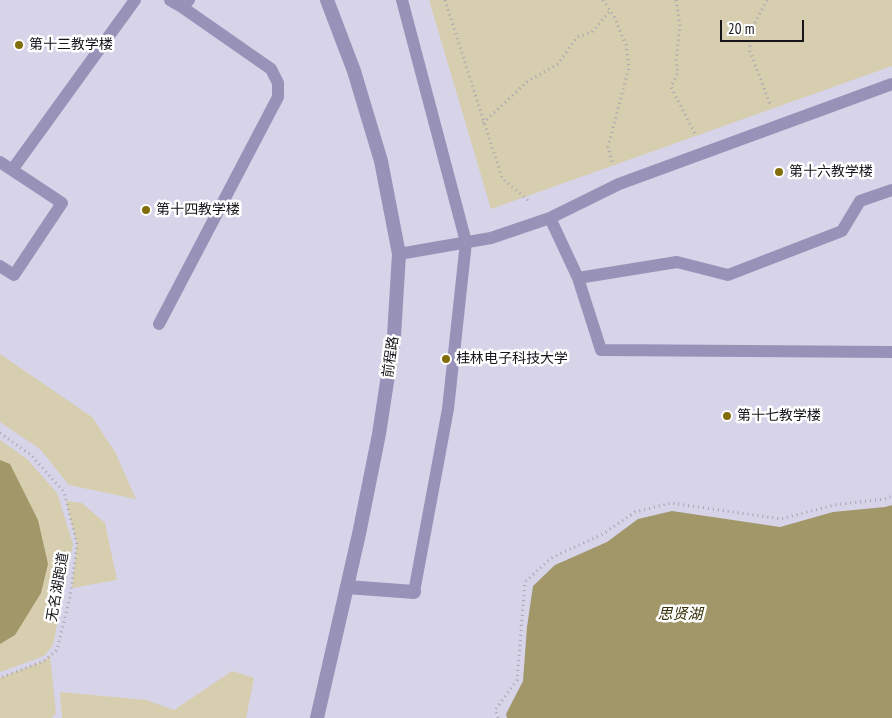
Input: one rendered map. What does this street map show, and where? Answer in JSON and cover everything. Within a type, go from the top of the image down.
[{"type":"street","name":"前程路","points":[[317,718],[360,534],[381,424],[394,336],[399,254],[381,161],[354,71],[327,0]]},
{"type":"street","points":[[347,587],[414,592]]},
{"type":"lane","points":[[12,170],[135,0]]},
{"type":"lane","points":[[159,324],[278,97],[278,83],[270,69],[185,4],[170,0]]},
{"type":"lane","points":[[402,0],[466,242],[448,409],[414,592]]},
{"type":"lane","points":[[399,254],[491,238],[550,218],[619,184],[892,84]]},
{"type":"lane","points":[[0,162],[62,203],[14,275],[0,266]]},
{"type":"lane","points":[[578,278],[677,262],[728,276],[842,231],[860,201],[892,190]]},
{"type":"lane","points":[[550,218],[578,278],[601,350],[892,352]]},
{"type":"path","points":[[445,0],[502,178],[550,218]]},
{"type":"path","points":[[603,0],[626,46],[628,67],[608,148],[619,184]]},
{"type":"path","points":[[676,0],[680,26],[676,61],[678,72],[671,87],[705,153]]},
{"type":"path","points":[[767,0],[750,32],[750,51],[778,126]]},
{"type":"path","points":[[483,123],[528,81],[558,64],[577,37],[592,32],[610,12]]},
{"type":"path","name":"无名湖跑道","points":[[0,433],[32,455],[64,492],[78,544],[70,597],[57,650],[44,661],[0,678]]},
{"type":"path","points":[[498,718],[496,710],[517,680],[525,582],[551,558],[603,534],[635,512],[671,504],[781,520],[834,505],[885,499],[892,496]]},
{"type":"shaded area","name":"桂林电子科技大学","points":[[0,0],[892,0],[892,718],[0,718]]},
{"type":"shaded area","points":[[429,0],[892,0],[892,66],[491,209]]},
{"type":"shaded area","points":[[0,354],[92,417],[115,452],[136,499],[69,485],[40,449],[0,422]]},
{"type":"shaded area","points":[[0,440],[27,459],[57,493],[73,544],[53,645],[44,656],[0,672]]},
{"type":"shaded area","points":[[66,501],[82,503],[105,523],[117,580],[72,588],[77,544]]},
{"type":"shaded area","points":[[50,656],[56,713],[52,718],[0,718],[0,678],[44,661]]},
{"type":"shaded area","points":[[232,671],[254,678],[246,718],[62,718],[60,692],[146,700],[174,710]]},
{"type":"water","points":[[0,460],[10,464],[38,520],[48,564],[41,593],[15,635],[0,644]]},
{"type":"water","name":"思贤湖","points":[[892,505],[892,718],[507,718],[506,714],[523,681],[527,627],[533,586],[555,565],[607,542],[638,519],[672,511],[780,527],[833,512]]},
{"type":"place","name":"第十三教学楼","points":[[19,45]]},
{"type":"place","name":"第十六教学楼","points":[[779,172]]},
{"type":"place","name":"第十四教学楼","points":[[146,210]]},
{"type":"place","name":"桂林电子科技大学","points":[[446,359]]},
{"type":"place","name":"第十七教学楼","points":[[727,416]]}]
